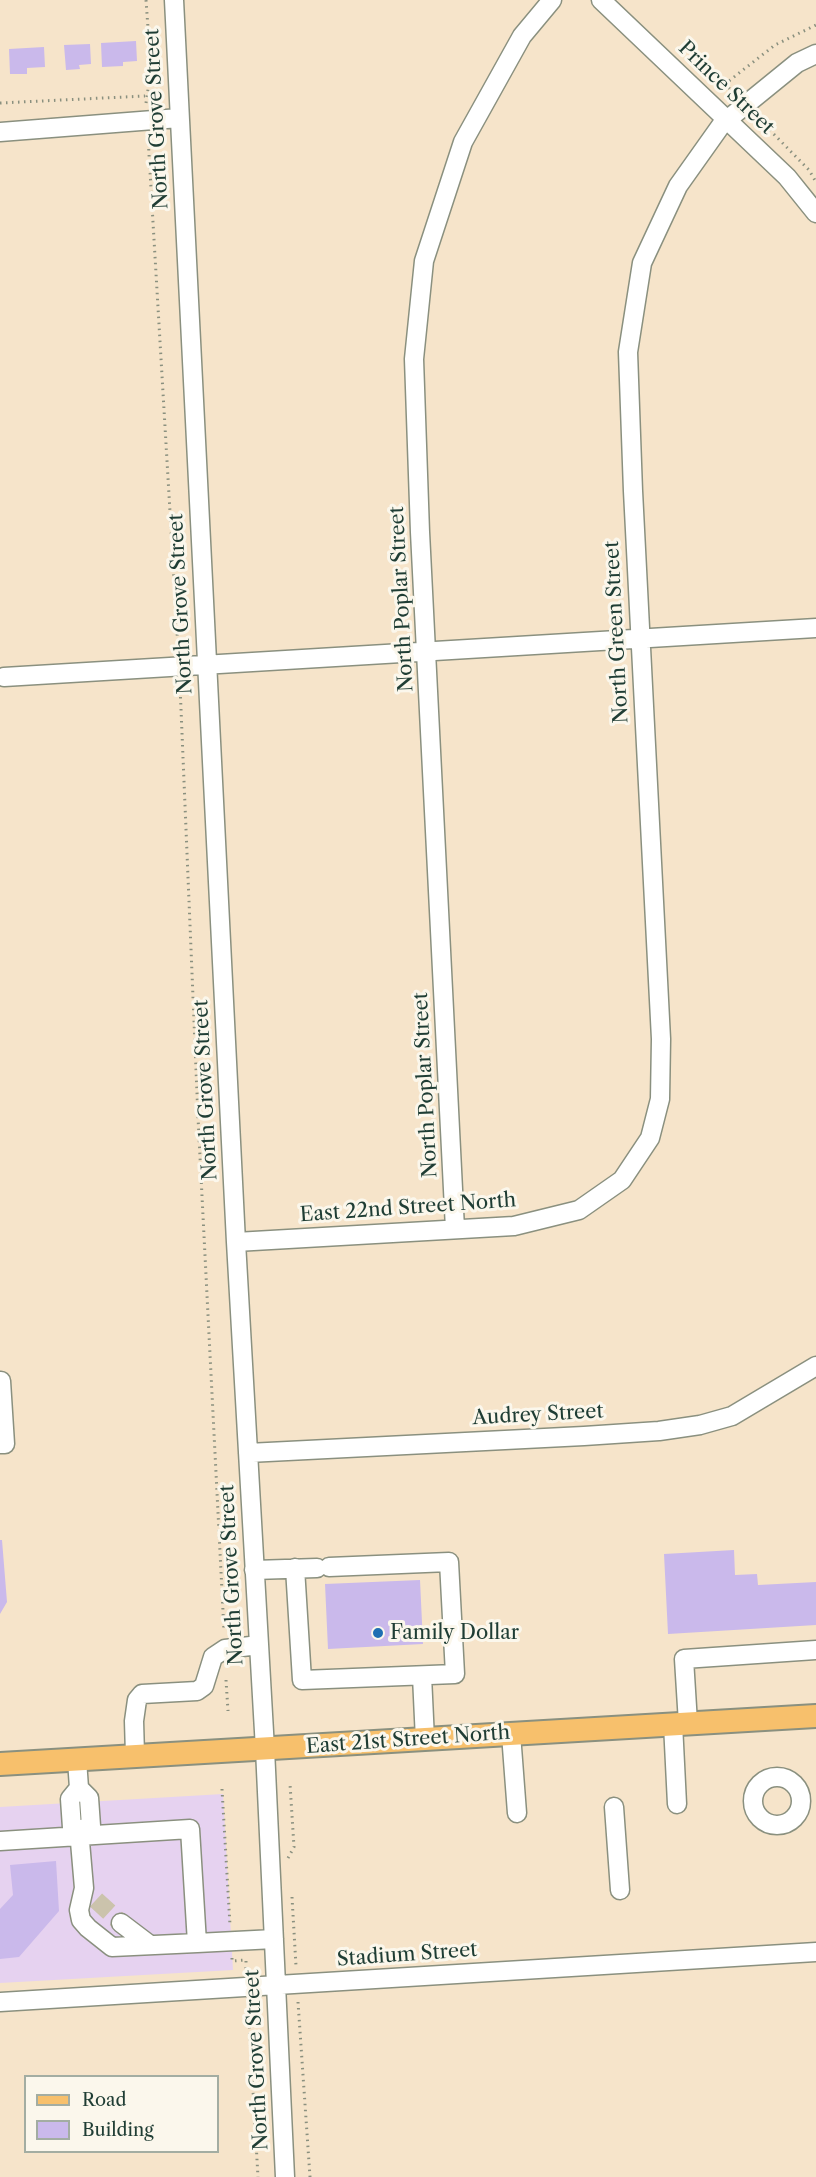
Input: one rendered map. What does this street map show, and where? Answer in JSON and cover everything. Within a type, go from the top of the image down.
[{"type":"main road","name":"East 21st Street North","points":[[0,1764],[816,1716]]},
{"type":"street","name":"North Grove Street","points":[[174,0],[236,1242],[265,1749],[285,2177]]},
{"type":"street","name":"North Poplar Street","points":[[455,1229],[414,359],[424,261],[463,142],[522,36],[552,0]]},
{"type":"street","name":"Prince Street","points":[[601,0],[788,177],[816,213]]},
{"type":"street","name":"North Green Street","points":[[634,1161],[650,1138],[660,1099],[661,1040],[640,640],[628,352],[642,263],[678,186],[722,124],[797,63],[816,54]]},
{"type":"street","points":[[0,132],[179,118]]},
{"type":"street","points":[[4,677],[816,628]]},
{"type":"street","name":"East 22nd Street North","points":[[236,1242],[514,1226],[579,1210],[622,1180],[634,1161]]},
{"type":"street","name":"Audrey Street","points":[[248,1453],[584,1436],[659,1431],[699,1425],[732,1416],[816,1366]]},
{"type":"street","points":[[0,1444],[5,1444],[2,1381]]},
{"type":"street","points":[[255,1570],[295,1568],[449,1562],[455,1674],[302,1680],[295,1568]]},
{"type":"street","points":[[135,1755],[134,1721],[137,1700],[142,1694],[197,1691],[204,1686],[213,1657],[225,1649],[259,1645]]},
{"type":"street","points":[[677,1804],[684,1659],[816,1650]]},
{"type":"street","points":[[422,1676],[425,1740]]},
{"type":"street","points":[[512,1734],[517,1813]]},
{"type":"street","points":[[77,1760],[79,1788],[70,1799],[72,1827],[79,1833],[90,1894],[80,1910],[81,1920],[88,1928],[112,1947],[274,1939]]},
{"type":"street","points":[[614,1807],[620,1890]]},
{"type":"street","points":[[0,1841],[79,1833],[190,1829],[197,1943]]},
{"type":"street","points":[[121,1923],[150,1946]]},
{"type":"street","name":"Stadium Street","points":[[0,2002],[816,1952]]},
{"type":"path","points":[[146,0],[151,70],[146,96],[147,120],[179,666],[198,1117],[225,1649]]},
{"type":"path","points":[[0,103],[146,96]]},
{"type":"path","points":[[226,1680],[228,1711]]},
{"type":"shaded area","points":[[223,1794],[233,1970],[0,1983],[0,1807]]},
{"type":"building","points":[[136,41],[137,61],[123,62],[123,66],[102,67],[101,43]]},
{"type":"building","points":[[90,44],[91,64],[79,65],[80,69],[66,70],[64,45]]},
{"type":"building","points":[[44,47],[45,67],[27,68],[27,74],[10,74],[9,49]]},
{"type":"building","points":[[0,1540],[2,1540],[7,1602],[0,1614]]},
{"type":"building","points":[[734,1550],[735,1575],[757,1574],[758,1585],[816,1582],[816,1625],[668,1634],[664,1554]]},
{"type":"building","points":[[420,1580],[423,1644],[328,1649],[325,1584]]},
{"type":"building","points":[[56,1861],[59,1911],[19,1957],[0,1959],[0,1909],[13,1895],[10,1865]]},
{"type":"tunnel","points":[[96,1900],[121,1923]]},
{"type":"place","name":"Family Dollar","points":[[378,1633]]}]
